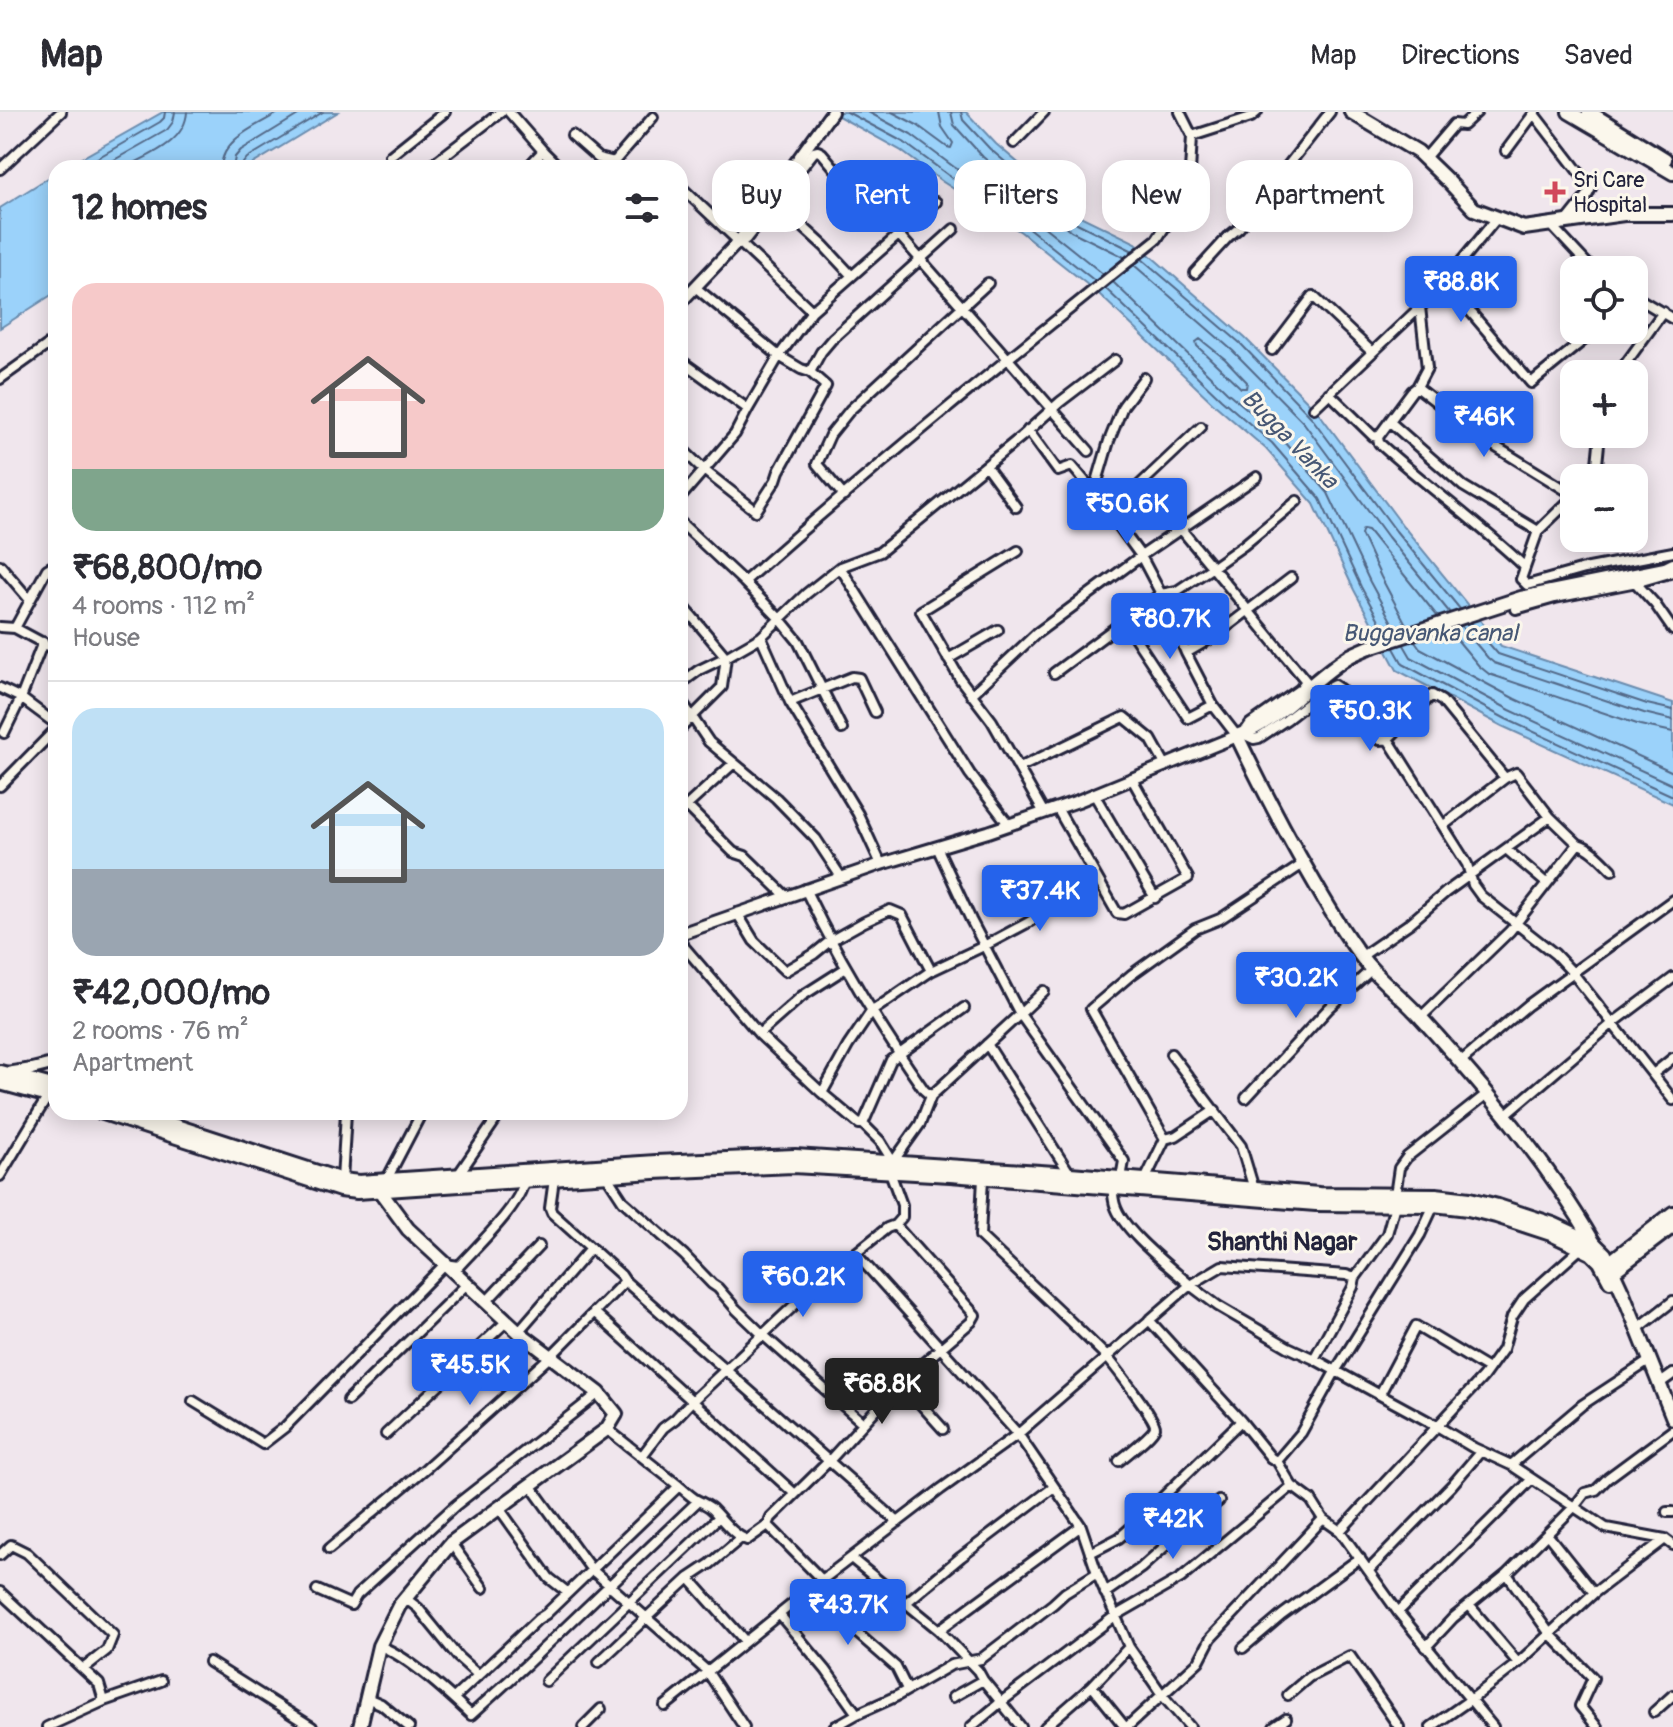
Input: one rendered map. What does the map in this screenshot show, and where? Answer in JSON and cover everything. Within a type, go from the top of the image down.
[{"type":"main road","points":[[1351,112],[1425,158],[1474,209],[1524,228],[1624,214],[1673,214]]},
{"type":"main road","points":[[1569,112],[1673,173]]},
{"type":"main road","points":[[1589,112],[1673,164]]},
{"type":"main road","points":[[1636,1330],[1600,1262],[1587,1246],[1581,1221],[1545,1169],[1488,1093],[1421,1017],[1372,969],[1330,911],[1282,827],[1240,735],[1284,709],[1347,658],[1370,647],[1519,603],[1673,565]]},
{"type":"main road","points":[[1,1076],[48,1091]]},
{"type":"main road","points":[[125,1120],[340,1190],[357,1192],[381,1184],[457,1176],[795,1156],[983,1178],[1145,1180],[1395,1200],[1468,1209],[1605,1254],[1673,1418]]},
{"type":"main road","points":[[158,1120],[342,1180],[381,1184],[524,1181],[793,1166],[1070,1174],[1316,1204],[1436,1195],[1470,1199],[1553,1224],[1587,1246]]},
{"type":"main road","points":[[360,1727],[379,1646],[405,1598],[451,1543],[607,1429],[616,1414],[599,1393],[518,1332],[408,1229],[381,1184]]},
{"type":"main road","points":[[1612,1267],[1673,1213]]},
{"type":"main road","points":[[1612,1267],[1673,1226]]},
{"type":"street","points":[[0,169],[61,112]]},
{"type":"street","points":[[390,156],[445,112]]},
{"type":"street","points":[[438,160],[501,112]]},
{"type":"street","points":[[509,112],[552,160]]},
{"type":"street","points":[[740,242],[832,112]]},
{"type":"street","points":[[1014,143],[1044,112]]},
{"type":"street","points":[[744,582],[806,526],[1007,358],[1157,239],[1190,172],[1192,136],[1180,112]]},
{"type":"street","points":[[1192,136],[1251,117],[1257,112]]},
{"type":"street","points":[[1195,273],[1239,228],[1330,112]]},
{"type":"street","points":[[1425,158],[1454,124],[1463,125],[1477,112]]},
{"type":"street","points":[[1506,151],[1534,113],[1591,188],[1566,222]]},
{"type":"street","points":[[616,160],[653,117]]},
{"type":"street","points":[[572,135],[598,158],[606,160]]},
{"type":"street","points":[[535,160],[543,151]]},
{"type":"street","points":[[808,160],[814,152],[822,153],[828,160]]},
{"type":"street","points":[[688,193],[812,311]]},
{"type":"street","points":[[1314,408],[1443,284],[1497,218]]},
{"type":"street","points":[[1551,225],[1580,256]]},
{"type":"street","points":[[810,372],[832,339],[954,229]]},
{"type":"street","points":[[688,294],[749,232]]},
{"type":"street","points":[[809,232],[852,276]]},
{"type":"street","points":[[688,489],[735,434],[779,356],[812,311],[902,232]]},
{"type":"street","points":[[899,235],[1089,451]]},
{"type":"street","points":[[844,496],[817,464],[830,435],[850,410],[988,283]]},
{"type":"street","points":[[1443,284],[1531,383],[1579,344]]},
{"type":"street","points":[[688,455],[756,511],[826,386],[810,372],[779,356],[695,287]]},
{"type":"street","points":[[1272,350],[1313,296],[1372,352]]},
{"type":"street","points":[[1469,310],[1482,296]]},
{"type":"street","points":[[1648,304],[1673,319]]},
{"type":"street","points":[[1420,307],[1427,368],[1417,387],[1378,437],[1379,443],[1525,567]]},
{"type":"street","points":[[1628,360],[1663,312]]},
{"type":"street","points":[[0,379],[48,345]]},
{"type":"street","points":[[688,678],[761,637],[840,567],[880,552],[1115,360]]},
{"type":"street","points":[[688,366],[748,409]]},
{"type":"street","points":[[1094,492],[1123,406],[1144,378]]},
{"type":"street","points":[[1417,387],[1488,442],[1560,486]]},
{"type":"street","points":[[1329,393],[1373,436],[1378,437]]},
{"type":"street","points":[[1390,422],[1463,486],[1538,531]]},
{"type":"street","points":[[1110,513],[1201,427]]},
{"type":"street","points":[[1028,430],[1058,471],[1072,466],[1141,556],[1213,705],[1240,735],[1259,738],[1334,685],[1374,735],[1380,740],[1388,739],[1429,698],[1435,696],[1505,778]]},
{"type":"street","points":[[986,466],[1016,507]]},
{"type":"street","points":[[971,695],[1037,633],[1141,556],[1257,477]]},
{"type":"street","points":[[1054,673],[1161,594],[1177,591],[1213,567],[1297,501]]},
{"type":"street","points":[[1560,509],[1538,531],[1521,579],[1527,585],[1584,569],[1673,552]]},
{"type":"street","points":[[688,931],[841,877],[1044,813],[1166,766],[1240,735],[1250,724],[1300,689],[1306,681],[1181,529]]},
{"type":"street","points":[[688,530],[744,582],[798,641],[842,729]]},
{"type":"street","points":[[1018,551],[921,611],[971,695],[992,721],[1044,813]]},
{"type":"street","points":[[0,565],[29,599]]},
{"type":"street","points":[[840,567],[970,774],[1009,825]]},
{"type":"street","points":[[15,628],[48,568]]},
{"type":"street","points":[[1519,603],[1673,572]]},
{"type":"street","points":[[1186,653],[1212,638],[1291,578]]},
{"type":"street","points":[[1635,582],[1673,630]]},
{"type":"street","points":[[688,612],[726,657],[722,687],[688,720]]},
{"type":"street","points":[[1124,621],[1188,718],[1213,705]]},
{"type":"street","points":[[0,627],[15,628],[48,645]]},
{"type":"street","points":[[948,659],[998,630]]},
{"type":"street","points":[[761,637],[790,702],[858,814],[881,864]]},
{"type":"street","points":[[4,733],[43,642]]},
{"type":"street","points":[[790,702],[852,677],[859,678],[875,712]]},
{"type":"street","points":[[0,688],[21,698],[48,720]]},
{"type":"street","points":[[688,712],[709,742],[776,798],[816,839],[841,877]]},
{"type":"street","points":[[1019,768],[1124,717],[1151,739],[1166,766]]},
{"type":"street","points":[[0,786],[48,735]]},
{"type":"street","points":[[1388,739],[1444,825],[1481,896],[1555,954],[1572,972],[1673,1100]]},
{"type":"street","points":[[688,804],[734,763]]},
{"type":"street","points":[[1444,825],[1516,773],[1550,817],[1612,870]]},
{"type":"street","points":[[1057,808],[1117,913],[1124,914],[1186,881],[1187,877],[1132,779]]},
{"type":"street","points":[[1094,794],[1155,898]]},
{"type":"street","points":[[688,813],[733,852],[745,856],[786,896]]},
{"type":"street","points":[[1362,956],[1550,817]]},
{"type":"street","points":[[1421,1017],[1510,931],[1578,844]]},
{"type":"street","points":[[937,847],[1020,1014],[1124,1161],[1115,1181],[1115,1207],[1132,1232],[1190,1285],[1288,1347],[1511,1465],[1606,1528],[1669,1542]]},
{"type":"street","points":[[1506,849],[1546,883]]},
{"type":"street","points":[[1165,1139],[1091,1009],[1131,975],[1195,929],[1220,919],[1303,864]]},
{"type":"street","points":[[805,889],[830,941],[871,1012],[931,1096]]},
{"type":"street","points":[[822,1093],[871,1012],[931,971],[1029,922],[1077,890]]},
{"type":"street","points":[[1460,1062],[1528,1005],[1673,900]]},
{"type":"street","points":[[737,913],[754,941],[785,971],[830,941],[890,910],[902,915],[931,971]]},
{"type":"street","points":[[642,1456],[663,1428],[762,1334],[817,1284],[902,1217],[892,1167],[880,1141],[822,1093],[759,1034],[688,951]]},
{"type":"street","points":[[759,1034],[802,996],[846,968]]},
{"type":"street","points":[[1246,1098],[1329,1008],[1372,969]]},
{"type":"street","points":[[1505,1115],[1613,1023],[1673,978]]},
{"type":"street","points":[[892,1167],[920,1124],[931,1096],[1044,991]]},
{"type":"street","points":[[863,1124],[891,1060],[964,1008]]},
{"type":"street","points":[[987,1044],[1070,1174]]},
{"type":"street","points":[[1171,1054],[1241,1146],[1254,1189]]},
{"type":"street","points":[[1653,1074],[1673,1058]]},
{"type":"street","points":[[1,1076],[48,1065]]},
{"type":"street","points":[[1314,1359],[1355,1278],[1387,1234],[1399,1168],[1407,1157],[1488,1093]]},
{"type":"street","points":[[0,1176],[48,1097]]},
{"type":"street","points":[[1145,1180],[1165,1139],[1176,1136],[1215,1110]]},
{"type":"street","points":[[342,1180],[346,1120]]},
{"type":"street","points":[[381,1184],[417,1120]]},
{"type":"street","points":[[457,1176],[496,1120]]},
{"type":"street","points":[[606,1175],[623,1201],[684,1255],[762,1334],[863,1423]]},
{"type":"street","points":[[983,1178],[980,1236],[1106,1357],[1155,1424],[1149,1436],[1119,1461]]},
{"type":"street","points":[[554,1179],[550,1208],[625,1281],[898,1522]]},
{"type":"street","points":[[193,1401],[263,1444],[285,1427],[445,1264],[459,1266],[504,1216],[522,1192],[524,1181]]},
{"type":"street","points":[[1277,1461],[1301,1433],[1336,1370],[1420,1235],[1434,1205]]},
{"type":"street","points":[[607,1429],[747,1540],[768,1525],[771,1518],[829,1461],[901,1382],[971,1322],[975,1315],[895,1225]]},
{"type":"street","points":[[486,1302],[539,1246]]},
{"type":"street","points":[[1340,1531],[1483,1377],[1503,1349],[1512,1317],[1524,1299],[1587,1246]]},
{"type":"street","points":[[518,1332],[591,1248]]},
{"type":"street","points":[[855,1253],[1018,1434],[1081,1526],[1097,1573],[1129,1647],[1163,1696],[1190,1727]]},
{"type":"street","points":[[665,1706],[822,1580],[1018,1434],[1190,1285],[1222,1266],[1355,1278]]},
{"type":"street","points":[[329,1549],[426,1468],[550,1356],[625,1281]]},
{"type":"street","points":[[348,1400],[467,1284]]},
{"type":"street","points":[[1636,1330],[1673,1301]]},
{"type":"street","points":[[594,1312],[795,1494]]},
{"type":"street","points":[[1149,1320],[1271,1458],[1277,1461],[1292,1486],[1311,1500],[1323,1519],[1340,1531],[1398,1612],[1493,1727]]},
{"type":"street","points":[[386,1434],[507,1321]]},
{"type":"street","points":[[1380,1394],[1416,1326],[1488,1369]]},
{"type":"street","points":[[1511,1465],[1582,1405],[1649,1361]]},
{"type":"street","points":[[1659,1384],[1673,1374]]},
{"type":"street","points":[[901,1382],[943,1429]]},
{"type":"street","points":[[317,1590],[351,1605],[357,1595],[456,1505],[599,1393]]},
{"type":"street","points":[[1090,1553],[1119,1538],[1241,1421]]},
{"type":"street","points":[[1426,1647],[1469,1605],[1507,1574],[1585,1493],[1596,1490],[1673,1430]]},
{"type":"street","points":[[1369,1570],[1481,1451]]},
{"type":"street","points":[[1398,1612],[1532,1479]]},
{"type":"street","points":[[530,1485],[591,1569],[707,1671],[744,1727]]},
{"type":"street","points":[[454,1698],[679,1486]]},
{"type":"street","points":[[971,1727],[1115,1616],[1181,1578],[1292,1486]]},
{"type":"street","points":[[907,1602],[1054,1487]]},
{"type":"street","points":[[379,1646],[394,1651],[471,1715],[698,1501]]},
{"type":"street","points":[[1105,1593],[1141,1568],[1219,1501]]},
{"type":"street","points":[[499,1508],[549,1578],[567,1592]]},
{"type":"street","points":[[546,1681],[718,1518]]},
{"type":"street","points":[[1092,1686],[1126,1727],[1199,1661],[1211,1638],[1323,1519]]},
{"type":"street","points":[[768,1525],[822,1580]]},
{"type":"street","points":[[939,1630],[1081,1526]]},
{"type":"street","points":[[1547,1534],[1594,1593]]},
{"type":"street","points":[[599,1662],[689,1578],[741,1538]]},
{"type":"street","points":[[1431,1727],[1518,1663],[1594,1593],[1669,1542]]},
{"type":"street","points":[[451,1543],[483,1588]]},
{"type":"street","points":[[0,1555],[11,1545],[27,1553],[113,1635],[107,1650],[83,1669]]},
{"type":"street","points":[[851,1558],[939,1630],[969,1661],[1021,1727]]},
{"type":"street","points":[[1243,1648],[1360,1558]]},
{"type":"street","points":[[834,1727],[951,1665],[981,1659],[1065,1593],[1097,1573]]},
{"type":"street","points":[[1507,1574],[1550,1634],[1593,1678],[1580,1706],[1597,1727]]},
{"type":"street","points":[[689,1578],[745,1641]]},
{"type":"street","points":[[809,1591],[896,1667],[907,1689]]},
{"type":"street","points":[[0,1592],[99,1684],[104,1701]]},
{"type":"street","points":[[405,1598],[418,1608],[458,1657],[477,1674]]},
{"type":"street","points":[[1469,1605],[1518,1663]]},
{"type":"street","points":[[779,1614],[826,1670],[857,1714]]},
{"type":"street","points":[[1045,1727],[1092,1686],[1129,1647]]},
{"type":"street","points":[[1288,1695],[1309,1677],[1350,1656],[1399,1727]]},
{"type":"street","points":[[209,1662],[312,1727]]},
{"type":"street","points":[[953,1697],[983,1680]]},
{"type":"street","points":[[47,1727],[104,1701],[161,1681]]},
{"type":"street","points":[[1654,1712],[1673,1695]]},
{"type":"street","points":[[367,1698],[381,1704],[409,1727]]},
{"type":"street","points":[[583,1727],[601,1709]]},
{"type":"street","points":[[1274,1727],[1286,1719]]},
{"type":"water","points":[[163,112],[338,112],[259,160],[78,160]]},
{"type":"water","name":"Buggavanka canal","points":[[831,112],[966,112],[1015,160],[954,160],[954,189],[938,178],[938,160],[913,160]]},
{"type":"water","points":[[48,178],[48,297],[0,328],[0,208]]},
{"type":"water","name":"Buggavanka canal","points":[[1086,219],[1102,227],[1102,232],[1113,232],[1136,243],[1245,338],[1318,412],[1403,526],[1501,646],[1673,703],[1673,804],[1502,726],[1397,670],[1354,590],[1314,504],[1266,449],[1215,405],[1098,293],[1021,232],[1086,232]]},
{"type":"place","name":"Sri Care Hospital","points":[[1555,192]]},
{"type":"district","name":"Shanthi Nagar","points":[[1282,1241]]},
{"type":"water label","name":"Bugga Vanka","points":[[1290,439]]}]
